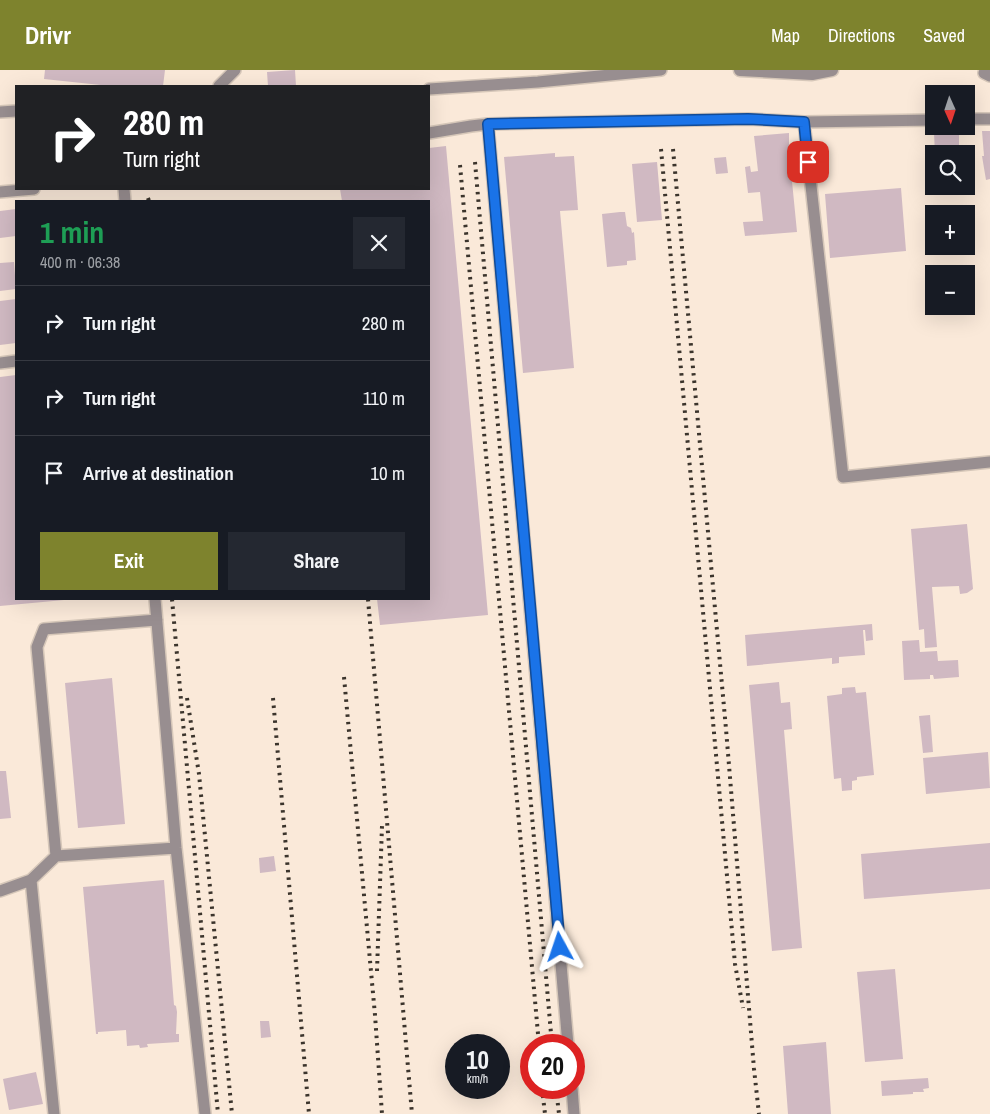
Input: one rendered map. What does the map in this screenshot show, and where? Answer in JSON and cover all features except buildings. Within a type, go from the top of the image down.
[{"type":"street","points":[[740,70],[812,74],[832,70]]},
{"type":"lane","points":[[220,85],[236,70]]},
{"type":"lane","points":[[430,89],[538,82],[661,70]]},
{"type":"lane","points":[[0,112],[15,111]]},
{"type":"lane","points":[[430,133],[488,124],[748,119],[804,122],[925,120]]},
{"type":"lane","points":[[975,119],[990,119]]},
{"type":"lane","points":[[804,122],[843,477],[990,462]]},
{"type":"lane","points":[[488,124],[567,1034]]},
{"type":"lane","points":[[0,192],[23,190]]},
{"type":"lane","points":[[0,363],[15,361]]},
{"type":"lane","points":[[155,600],[176,848],[205,1114]]},
{"type":"lane","points":[[56,856],[37,647],[44,629],[157,620]]},
{"type":"lane","points":[[0,891],[32,880],[56,856],[176,848]]},
{"type":"lane","points":[[32,880],[54,1114]]},
{"type":"lane","points":[[573,1099],[574,1114]]},
{"type":"railway","points":[[661,149],[735,964],[743,1008]]},
{"type":"railway","points":[[673,149],[759,1114]]},
{"type":"railway","points":[[475,162],[551,1034]]},
{"type":"railway","points":[[460,165],[538,1034]]},
{"type":"railway","points":[[172,600],[218,1114]]},
{"type":"railway","points":[[368,600],[412,1114]]},
{"type":"railway","points":[[344,677],[375,1015],[382,1114]]},
{"type":"railway","points":[[187,698],[199,774],[232,1114]]},
{"type":"railway","points":[[273,698],[309,1114]]},
{"type":"railway","points":[[377,971],[382,826]]},
{"type":"railway","points":[[543,1099],[545,1114]]},
{"type":"railway","points":[[557,1099],[559,1114]]},
{"type":"route","points":[[560,947],[488,124],[748,119],[804,122],[808,162]]}]
